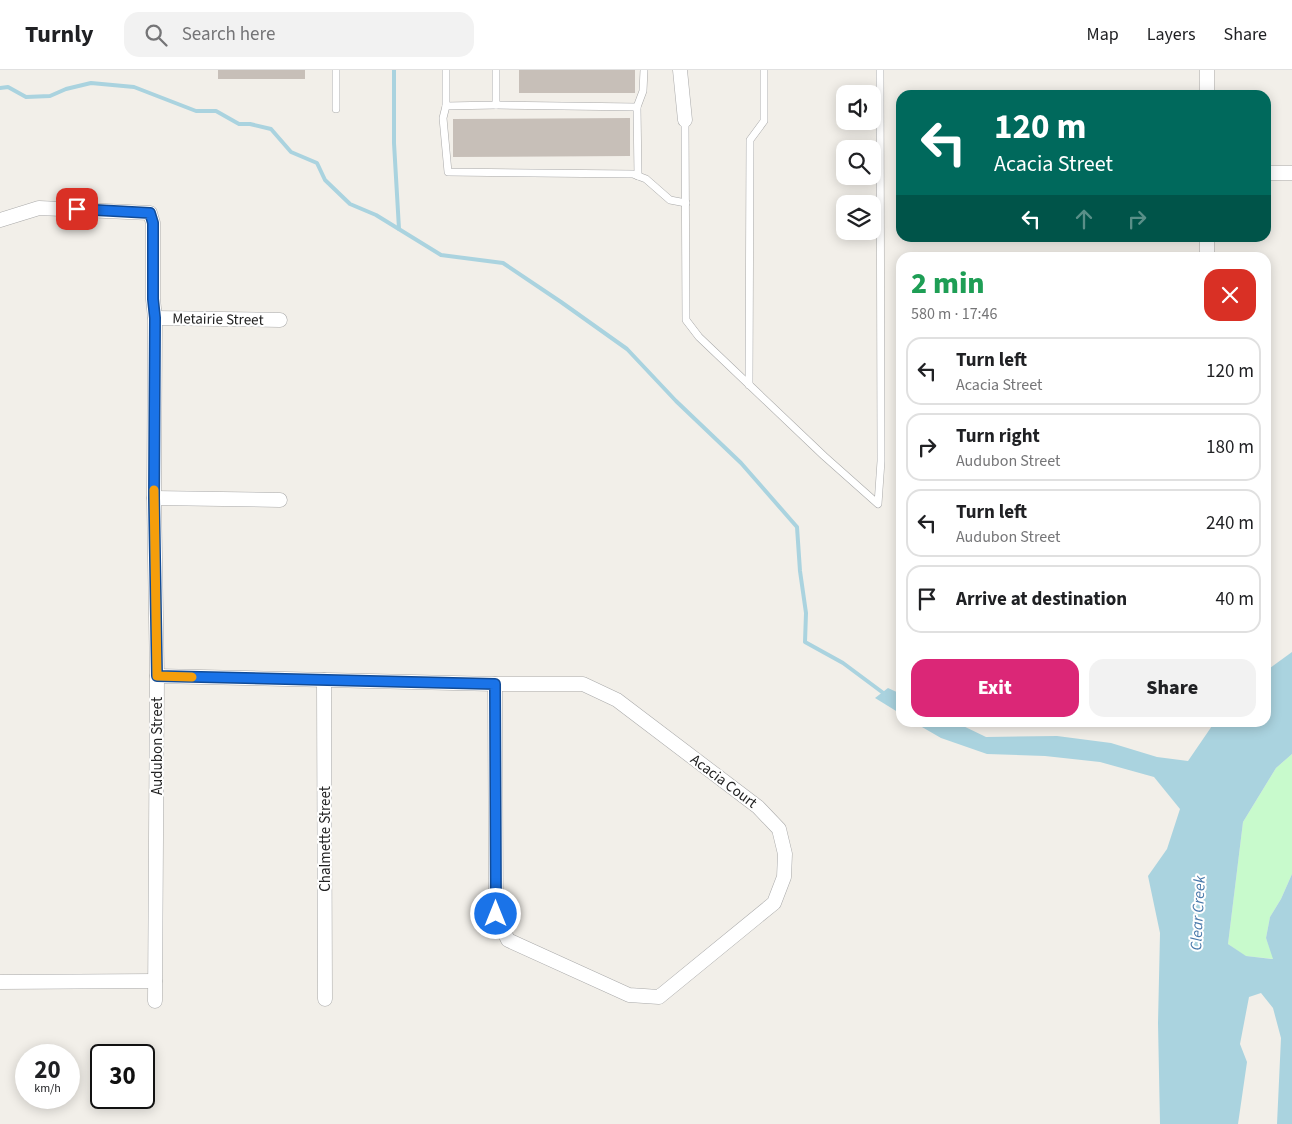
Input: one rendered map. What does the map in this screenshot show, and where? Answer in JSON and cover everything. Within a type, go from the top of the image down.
[{"type":"street","points":[[680,70],[685,120]]},
{"type":"street","points":[[1207,70],[1207,90]]},
{"type":"street","points":[[1271,173],[1292,173]]},
{"type":"street","name":"Audubon Street","points":[[0,220],[38,208],[150,213],[153,223],[157,676],[155,1001]]},
{"type":"street","name":"Metairie Street","points":[[155,318],[280,320]]},
{"type":"street","points":[[154,498],[280,500]]},
{"type":"street","name":"Acacia Court","points":[[157,676],[495,684],[583,684],[617,700],[758,807],[779,830],[785,854],[784,877],[774,904],[659,997],[629,995],[508,940],[496,914],[495,684]]},
{"type":"street","name":"Chalmette Street","points":[[324,680],[325,999]]},
{"type":"street","points":[[0,982],[155,981]]},
{"type":"lane","points":[[336,70],[336,109]]},
{"type":"lane","points":[[446,70],[444,118],[448,172],[633,174],[646,179],[670,200],[686,203]]},
{"type":"lane","points":[[496,70],[496,105]]},
{"type":"lane","points":[[638,176],[637,107],[642,91],[644,70]]},
{"type":"lane","points":[[749,384],[750,140],[764,121],[764,70]]},
{"type":"lane","points":[[685,120],[686,320],[699,337],[878,504],[881,461],[880,70]]},
{"type":"lane","points":[[446,106],[637,107]]},
{"type":"green space","points":[[1292,754],[1292,874],[1281,899],[1270,917],[1266,938],[1274,959],[1245,956],[1228,944],[1243,822],[1276,768]]},
{"type":"water","name":"Clear Creek","points":[[1292,652],[1292,754],[1276,768],[1243,822],[1228,944],[1246,956],[1273,959],[1266,938],[1270,917],[1281,899],[1292,874],[1292,1124],[1277,1124],[1281,1038],[1273,1008],[1261,993],[1249,997],[1240,1044],[1247,1062],[1238,1124],[1160,1124],[1158,1023],[1160,933],[1148,876],[1167,849],[1180,809],[1154,777],[1100,762],[1045,756],[987,754],[941,738],[922,727],[965,727],[986,737],[1057,736],[1111,743],[1157,757],[1188,761],[1211,727],[1271,727],[1271,667]]},
{"type":"water","points":[[888,688],[896,692],[896,711],[875,698]]},
{"type":"building","points":[[218,70],[305,70],[305,79],[218,79]]},
{"type":"building","points":[[519,70],[635,70],[635,93],[519,93]]},
{"type":"building","points":[[630,118],[630,156],[453,157],[453,119]]},
{"type":"waterway","points":[[394,70],[394,143],[399,229]]},
{"type":"waterway","points":[[0,88],[8,87],[26,97],[50,96],[66,89],[91,83],[134,87],[196,111],[216,111],[239,124],[250,124],[271,129],[291,152],[317,163],[325,180],[350,204],[376,215],[441,255],[503,263],[561,302],[627,349],[676,401],[741,463],[797,527],[800,571],[806,613],[805,642],[843,663],[886,695]]},
{"type":"slow traffic","points":[[154,490],[157,676],[192,677]]},
{"type":"route","points":[[77,209],[150,213],[153,223],[157,676],[495,684],[496,914]]}]
